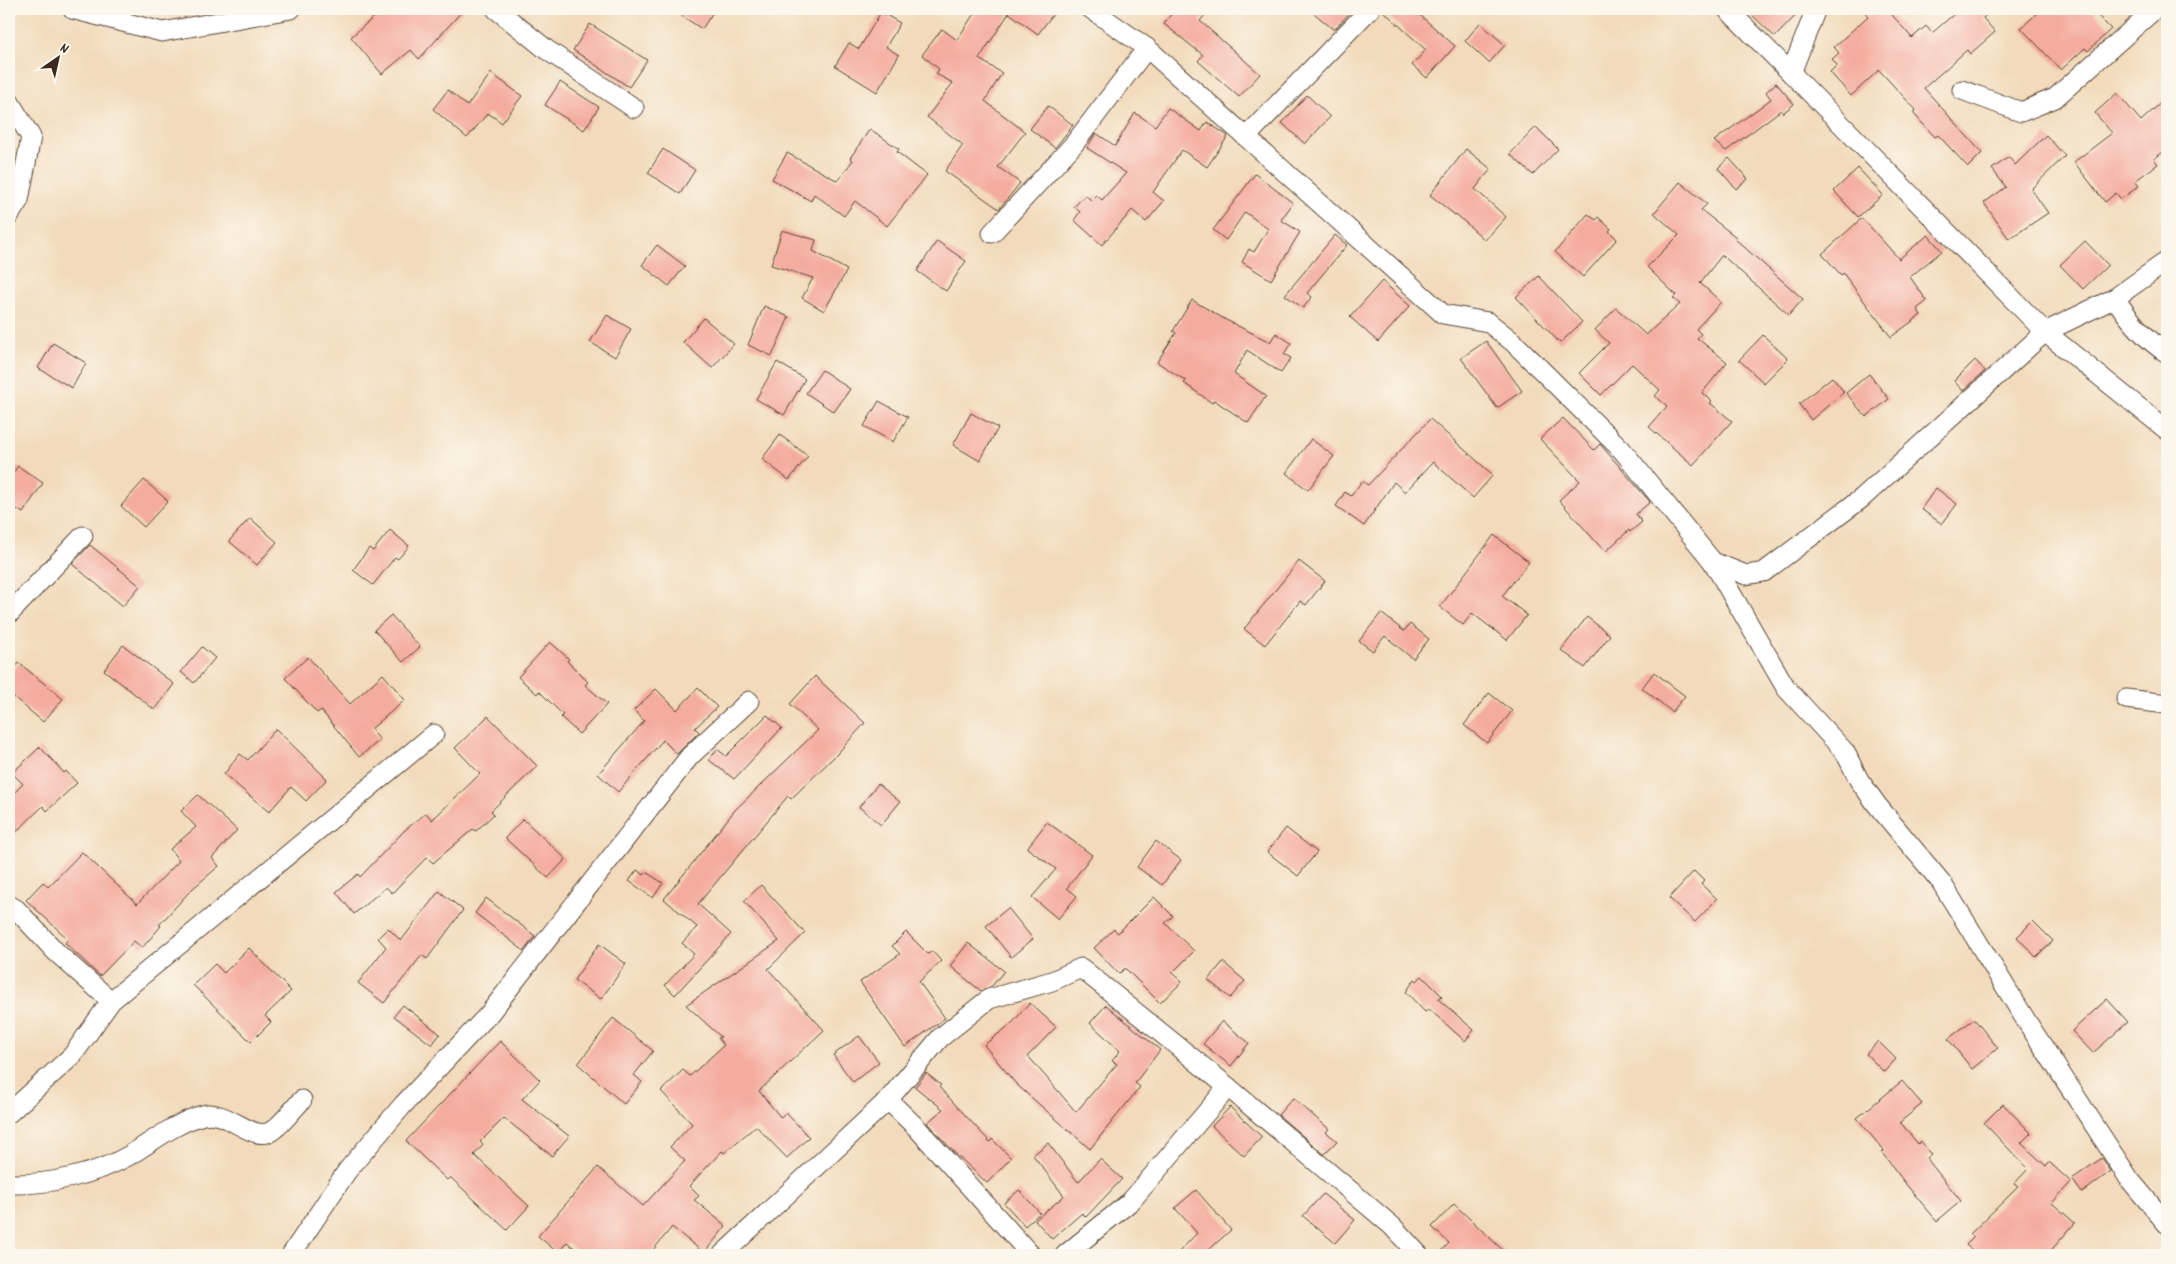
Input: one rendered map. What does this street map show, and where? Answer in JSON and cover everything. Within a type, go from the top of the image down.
[{"type":"street","points":[[72,9],[162,32],[291,9]]},
{"type":"street","points":[[496,9],[547,50],[634,108]]},
{"type":"street","points":[[1091,9],[1147,48],[1443,314],[1488,322],[1513,342],[1622,450],[1712,562],[1786,688],[1845,752],[1858,780],[1941,882],[2027,1022],[2130,1180],[2167,1224]]},
{"type":"street","points":[[1246,137],[1370,9]]},
{"type":"street","points":[[1727,9],[2045,332],[2167,430]]},
{"type":"street","points":[[1791,73],[1816,9]]},
{"type":"street","points":[[1962,90],[2021,112],[2046,102],[2055,98],[2155,9]]},
{"type":"street","points":[[992,232],[1074,144],[1147,48]]},
{"type":"street","points":[[9,101],[31,137],[19,200],[9,216]]},
{"type":"street","points":[[1712,562],[1746,575],[1764,572],[1862,498],[2045,332],[2115,298],[2167,262]]},
{"type":"street","points":[[2115,298],[2129,319],[2154,344],[2167,353]]},
{"type":"street","points":[[9,614],[82,536]]},
{"type":"street","points":[[2126,699],[2167,704]]},
{"type":"street","points":[[291,1255],[347,1171],[403,1105],[489,1014],[690,756],[749,701]]},
{"type":"street","points":[[9,1113],[72,1056],[111,1001],[434,734]]},
{"type":"street","points":[[9,905],[16,909],[57,953],[111,1001]]},
{"type":"street","points":[[722,1255],[888,1100],[940,1038],[988,999],[1052,980],[1081,968],[1228,1087],[1392,1226],[1418,1255]]},
{"type":"street","points":[[1065,1255],[1132,1200],[1228,1087]]},
{"type":"street","points":[[9,1184],[21,1184],[80,1175],[127,1156],[173,1128],[204,1114],[228,1117],[256,1134],[265,1134],[273,1131],[302,1100]]},
{"type":"street","points":[[888,1100],[917,1128],[1031,1255]]},
{"type":"building","points":[[366,9],[464,9],[419,59],[411,50],[382,74],[351,37],[374,17]]},
{"type":"building","points":[[671,9],[715,9],[702,29]]},
{"type":"building","points":[[977,9],[1057,9],[1038,34],[1009,13],[979,59],[1002,73],[985,101],[1025,132],[998,167],[1020,183],[999,209],[945,171],[963,145],[927,117],[953,83],[936,74],[939,69],[922,55],[942,29],[957,40]]},
{"type":"building","points":[[1175,9],[1210,9],[1200,21],[1260,74],[1239,97],[1198,61],[1203,55],[1164,24]]},
{"type":"building","points":[[1309,9],[1353,9],[1334,30]]},
{"type":"building","points":[[1381,9],[1413,9],[1455,46],[1427,78],[1412,65],[1426,50]]},
{"type":"building","points":[[1746,9],[1802,9],[1775,37]]},
{"type":"building","points":[[1862,9],[1887,9],[1912,38],[1926,26],[1932,33],[1960,9],[1993,9],[1983,18],[1995,32],[1970,54],[1967,50],[1924,88],[1982,153],[1968,167],[1938,135],[1935,137],[1913,113],[1916,110],[1879,70],[1851,96],[1830,72],[1837,65],[1832,59],[1839,53],[1834,47],[1868,16]]},
{"type":"building","points":[[2042,9],[2091,9],[2111,29],[2088,51],[2085,48],[2061,70],[2021,28]]},
{"type":"building","points":[[881,12],[900,23],[886,47],[899,55],[877,92],[835,66],[849,43],[859,49]]},
{"type":"building","points":[[1480,23],[1505,45],[1489,63],[1465,41]]},
{"type":"building","points":[[590,24],[647,60],[629,87],[573,50]]},
{"type":"building","points":[[491,73],[522,96],[502,123],[488,113],[467,138],[433,109],[448,90],[467,106]]},
{"type":"building","points":[[560,82],[599,107],[584,130],[545,105]]},
{"type":"building","points":[[1776,83],[1794,104],[1783,113],[1781,110],[1726,151],[1714,141],[1771,99],[1766,92]]},
{"type":"building","points":[[2117,93],[2141,121],[2167,97],[2167,149],[2154,159],[2158,164],[2135,181],[2139,186],[2121,199],[2116,193],[2105,202],[2074,162],[2112,133],[2095,113]]},
{"type":"building","points":[[1307,95],[1330,117],[1305,144],[1282,123]]},
{"type":"building","points":[[1048,106],[1073,125],[1055,148],[1030,129]]},
{"type":"building","points":[[1168,108],[1201,131],[1207,122],[1228,136],[1207,167],[1182,150],[1153,192],[1164,201],[1146,222],[1132,210],[1102,245],[1074,220],[1080,212],[1074,207],[1085,195],[1091,200],[1096,195],[1102,200],[1126,173],[1087,148],[1096,133],[1115,146],[1135,113],[1155,126]]},
{"type":"building","points":[[1536,127],[1558,149],[1533,175],[1510,154]]},
{"type":"building","points":[[870,129],[899,149],[897,152],[927,175],[887,226],[855,201],[844,216],[814,194],[811,201],[772,179],[787,153],[838,181],[853,160],[850,158]]},
{"type":"building","points":[[2046,135],[2065,156],[2031,189],[2048,213],[2009,239],[1984,203],[2006,187],[1992,169],[2009,157],[2015,165]]},
{"type":"building","points":[[663,149],[695,170],[680,194],[648,173]]},
{"type":"building","points":[[1466,149],[1491,169],[1475,189],[1506,217],[1485,240],[1456,214],[1430,195]]},
{"type":"building","points":[[1729,158],[1748,179],[1736,189],[1718,168]]},
{"type":"building","points":[[1858,168],[1883,195],[1858,217],[1834,191]]},
{"type":"building","points":[[1255,174],[1293,203],[1281,220],[1300,232],[1271,280],[1242,262],[1249,249],[1254,252],[1268,229],[1245,212],[1226,240],[1213,230]]},
{"type":"building","points":[[1680,182],[1707,204],[1701,210],[1736,237],[1735,239],[1803,299],[1789,315],[1722,255],[1700,283],[1721,302],[1696,329],[1701,334],[1697,338],[1727,362],[1702,393],[1712,401],[1710,403],[1732,421],[1693,465],[1649,427],[1667,406],[1655,396],[1660,390],[1632,364],[1601,395],[1579,373],[1609,343],[1595,330],[1616,308],[1646,335],[1680,304],[1673,298],[1676,295],[1647,267],[1679,235],[1654,213]]},
{"type":"building","points":[[1588,214],[1596,220],[1598,217],[1611,229],[1609,231],[1617,239],[1583,277],[1555,252]]},
{"type":"building","points":[[1862,218],[1899,259],[1928,235],[1942,251],[1910,277],[1927,301],[1917,309],[1921,315],[1891,337],[1843,273],[1841,275],[1822,254]]},
{"type":"building","points":[[782,230],[816,240],[813,251],[847,270],[824,311],[802,298],[813,278],[771,265]]},
{"type":"building","points":[[1335,235],[1347,245],[1307,293],[1312,297],[1303,308],[1285,295]]},
{"type":"building","points":[[937,241],[966,261],[946,291],[917,271]]},
{"type":"building","points":[[2085,241],[2108,265],[2083,289],[2060,265]]},
{"type":"building","points":[[657,245],[685,266],[669,286],[642,265]]},
{"type":"building","points":[[1539,276],[1582,322],[1560,343],[1516,297]]},
{"type":"building","points":[[1382,281],[1410,306],[1378,342],[1350,317]]},
{"type":"building","points":[[1192,300],[1270,342],[1276,333],[1291,343],[1284,354],[1291,358],[1281,373],[1247,350],[1234,374],[1266,396],[1248,423],[1214,400],[1212,403],[1184,383],[1186,381],[1157,362],[1176,333],[1173,331]]},
{"type":"building","points":[[764,306],[789,317],[772,356],[748,345]]},
{"type":"building","points":[[607,315],[631,329],[615,357],[590,342]]},
{"type":"building","points":[[704,318],[734,344],[712,368],[683,342]]},
{"type":"building","points":[[1763,335],[1788,359],[1764,383],[1739,360]]},
{"type":"building","points":[[1486,341],[1522,391],[1497,408],[1461,358]]},
{"type":"building","points":[[53,343],[86,363],[72,388],[38,368]]},
{"type":"building","points":[[1975,360],[1985,371],[1963,391],[1954,381]]},
{"type":"building","points":[[777,362],[805,379],[784,415],[756,399]]},
{"type":"building","points":[[822,370],[850,389],[834,412],[806,393]]},
{"type":"building","points":[[1869,374],[1889,399],[1866,417],[1846,393]]},
{"type":"building","points":[[1832,377],[1844,392],[1811,420],[1799,404]]},
{"type":"building","points":[[879,401],[908,417],[893,442],[864,426]]},
{"type":"building","points":[[971,413],[998,428],[980,461],[953,445]]},
{"type":"building","points":[[1563,418],[1594,450],[1600,444],[1650,502],[1636,514],[1642,522],[1630,532],[1629,530],[1605,552],[1559,500],[1580,481],[1540,439]]},
{"type":"building","points":[[1430,419],[1493,475],[1473,498],[1433,462],[1405,492],[1394,482],[1364,526],[1336,506],[1345,492],[1351,496],[1362,481],[1368,485]]},
{"type":"building","points":[[780,435],[808,456],[789,480],[762,459]]},
{"type":"building","points":[[1311,439],[1334,456],[1308,490],[1286,473]]},
{"type":"building","points":[[18,466],[43,483],[23,513],[9,504],[9,479]]},
{"type":"building","points":[[144,480],[168,501],[144,527],[121,506]]},
{"type":"building","points":[[1936,488],[1957,504],[1942,524],[1921,509]]},
{"type":"building","points":[[250,518],[277,542],[257,565],[229,541]]},
{"type":"building","points":[[390,530],[409,546],[398,559],[395,557],[373,585],[353,570],[369,548],[373,551]]},
{"type":"building","points":[[1494,535],[1529,562],[1502,596],[1527,615],[1507,640],[1472,613],[1463,625],[1440,607]]},
{"type":"building","points":[[90,545],[140,586],[123,606],[72,564]]},
{"type":"building","points":[[1299,561],[1325,581],[1306,605],[1300,601],[1265,645],[1244,629]]},
{"type":"building","points":[[1381,613],[1404,631],[1410,624],[1429,639],[1413,659],[1385,636],[1373,651],[1359,641]]},
{"type":"building","points":[[391,615],[420,647],[403,662],[374,630]]},
{"type":"building","points":[[1587,617],[1610,635],[1585,668],[1561,650]]},
{"type":"building","points":[[550,642],[569,659],[567,661],[588,682],[585,685],[607,704],[579,734],[561,717],[563,715],[539,691],[537,694],[518,677]]},
{"type":"building","points":[[123,645],[174,684],[155,710],[104,670]]},
{"type":"building","points":[[202,647],[215,658],[194,683],[181,672]]},
{"type":"building","points":[[308,657],[350,704],[383,674],[405,700],[371,729],[380,740],[359,757],[321,710],[317,713],[285,678]]},
{"type":"building","points":[[19,663],[63,699],[43,722],[9,693],[9,675]]},
{"type":"building","points":[[1654,672],[1685,696],[1672,712],[1642,688]]},
{"type":"building","points":[[815,676],[865,723],[836,755],[791,799],[788,796],[698,904],[731,934],[675,995],[665,985],[694,954],[682,943],[697,927],[664,899],[735,810],[818,730],[790,704]]},
{"type":"building","points":[[698,688],[717,707],[695,728],[699,732],[677,754],[663,740],[618,792],[598,774],[644,721],[634,710],[656,689],[677,710]]},
{"type":"building","points":[[1489,693],[1512,711],[1487,743],[1464,725]]},
{"type":"building","points":[[767,715],[782,728],[734,779],[709,760],[717,749],[726,756]]},
{"type":"building","points":[[488,716],[537,766],[491,811],[494,814],[476,831],[473,829],[433,863],[427,857],[392,893],[386,887],[354,914],[336,892],[358,874],[360,877],[405,830],[426,813],[432,820],[480,774],[455,748]]},
{"type":"building","points":[[276,729],[327,779],[306,801],[291,787],[269,812],[224,774],[240,754],[248,760]]},
{"type":"building","points":[[40,747],[64,773],[66,771],[77,783],[47,811],[43,806],[9,839],[9,798],[23,784],[12,773]]},
{"type":"building","points":[[878,784],[900,802],[881,825],[859,807]]},
{"type":"building","points":[[198,795],[237,830],[212,858],[219,866],[191,890],[159,925],[161,926],[142,948],[134,941],[100,976],[65,943],[68,939],[26,900],[43,882],[48,887],[82,852],[137,904],[179,861],[170,849],[196,827],[181,811]]},
{"type":"building","points":[[523,819],[566,859],[548,878],[505,838]]},
{"type":"building","points":[[1047,822],[1092,855],[1067,888],[1077,896],[1058,919],[1032,897],[1056,869],[1027,848]]},
{"type":"building","points":[[1286,828],[1317,852],[1298,876],[1267,852]]},
{"type":"building","points":[[1156,841],[1181,860],[1162,885],[1137,867]]},
{"type":"building","points":[[637,870],[644,875],[646,872],[663,883],[653,898],[629,881]]},
{"type":"building","points":[[1694,871],[1704,881],[1701,884],[1717,899],[1695,922],[1669,898]]},
{"type":"building","points":[[761,885],[805,933],[768,969],[824,1030],[759,1091],[781,1118],[786,1113],[809,1137],[787,1158],[756,1126],[724,1153],[722,1151],[689,1186],[699,1196],[694,1200],[726,1226],[704,1253],[672,1227],[649,1255],[582,1255],[567,1242],[558,1253],[538,1236],[598,1167],[643,1206],[685,1161],[670,1147],[692,1124],[661,1091],[683,1070],[690,1076],[724,1045],[718,1038],[721,1037],[686,1005],[779,941],[744,901]]},
{"type":"building","points":[[439,891],[463,910],[427,959],[422,955],[384,1003],[358,983],[386,947],[378,938],[388,928],[401,941]]},
{"type":"building","points":[[1154,897],[1173,916],[1165,923],[1194,951],[1172,973],[1182,982],[1160,1003],[1125,968],[1119,974],[1094,948],[1114,929],[1118,933]]},
{"type":"building","points":[[486,898],[535,936],[524,951],[475,913]]},
{"type":"building","points":[[1008,908],[1033,939],[1011,957],[986,926]]},
{"type":"building","points":[[2033,921],[2053,941],[2036,957],[2017,937]]},
{"type":"building","points":[[906,932],[928,954],[932,951],[941,961],[919,982],[945,1018],[905,1047],[860,982],[900,954],[892,946]]},
{"type":"building","points":[[968,943],[1004,971],[992,986],[981,991],[950,966]]},
{"type":"building","points":[[599,944],[626,964],[601,999],[574,980]]},
{"type":"building","points":[[249,948],[291,991],[265,1016],[271,1022],[251,1042],[193,985],[215,964],[224,973]]},
{"type":"building","points":[[1223,962],[1245,981],[1230,998],[1208,980]]},
{"type":"building","points":[[1422,976],[1442,996],[1438,999],[1474,1030],[1465,1041],[1429,1009],[1425,1012],[1406,992],[1415,979],[1417,981]]},
{"type":"building","points":[[2107,999],[2128,1022],[2093,1053],[2072,1031]]},
{"type":"building","points":[[1030,1003],[1056,1027],[1028,1056],[1076,1112],[1117,1064],[1112,1061],[1120,1051],[1090,1023],[1106,1005],[1160,1050],[1135,1083],[1140,1087],[1090,1149],[1016,1084],[984,1045],[1011,1024]]},
{"type":"building","points":[[403,1005],[440,1034],[432,1045],[394,1016]]},
{"type":"building","points":[[613,1018],[653,1051],[634,1075],[642,1082],[624,1104],[578,1064]]},
{"type":"building","points":[[1974,1019],[1998,1048],[1972,1069],[1948,1039]]},
{"type":"building","points":[[1222,1021],[1249,1043],[1231,1066],[1203,1044]]},
{"type":"building","points":[[859,1036],[879,1062],[853,1082],[833,1055]]},
{"type":"building","points":[[500,1041],[540,1080],[522,1099],[569,1136],[552,1156],[504,1118],[480,1142],[483,1145],[474,1155],[529,1206],[507,1230],[450,1177],[447,1180],[406,1141]]},
{"type":"building","points":[[1878,1041],[1896,1059],[1884,1072],[1866,1054]]},
{"type":"building","points":[[926,1073],[941,1085],[939,1087],[990,1142],[992,1139],[1011,1158],[987,1183],[927,1123],[943,1109],[915,1087]]},
{"type":"building","points":[[1902,1081],[1922,1104],[1900,1122],[1918,1144],[1921,1141],[1931,1155],[1927,1158],[1931,1164],[1961,1201],[1937,1221],[1909,1188],[1882,1153],[1884,1151],[1857,1118]]},
{"type":"building","points":[[1293,1098],[1329,1129],[1326,1132],[1337,1141],[1324,1154],[1278,1115]]},
{"type":"building","points":[[2003,1104],[2031,1133],[2021,1143],[2046,1166],[2049,1162],[2071,1182],[2052,1203],[2075,1223],[2047,1255],[1978,1255],[1966,1245],[1974,1237],[1970,1234],[2018,1187],[2014,1184],[2028,1169],[1984,1123]]},
{"type":"building","points":[[1230,1107],[1262,1137],[1244,1156],[1212,1126]]},
{"type":"building","points":[[1048,1143],[1078,1182],[1100,1159],[1122,1179],[1086,1217],[1082,1213],[1052,1239],[1035,1220],[1064,1196],[1033,1155]]},
{"type":"building","points":[[2102,1158],[2111,1171],[2082,1193],[2072,1179]]},
{"type":"building","points":[[1019,1190],[1040,1213],[1025,1226],[1004,1203]]},
{"type":"building","points":[[1196,1190],[1231,1230],[1203,1255],[1176,1255],[1197,1233],[1175,1208]]},
{"type":"building","points":[[1323,1194],[1355,1220],[1335,1243],[1303,1216]]},
{"type":"building","points":[[1454,1204],[1508,1255],[1438,1255],[1449,1243],[1432,1227]]}]
